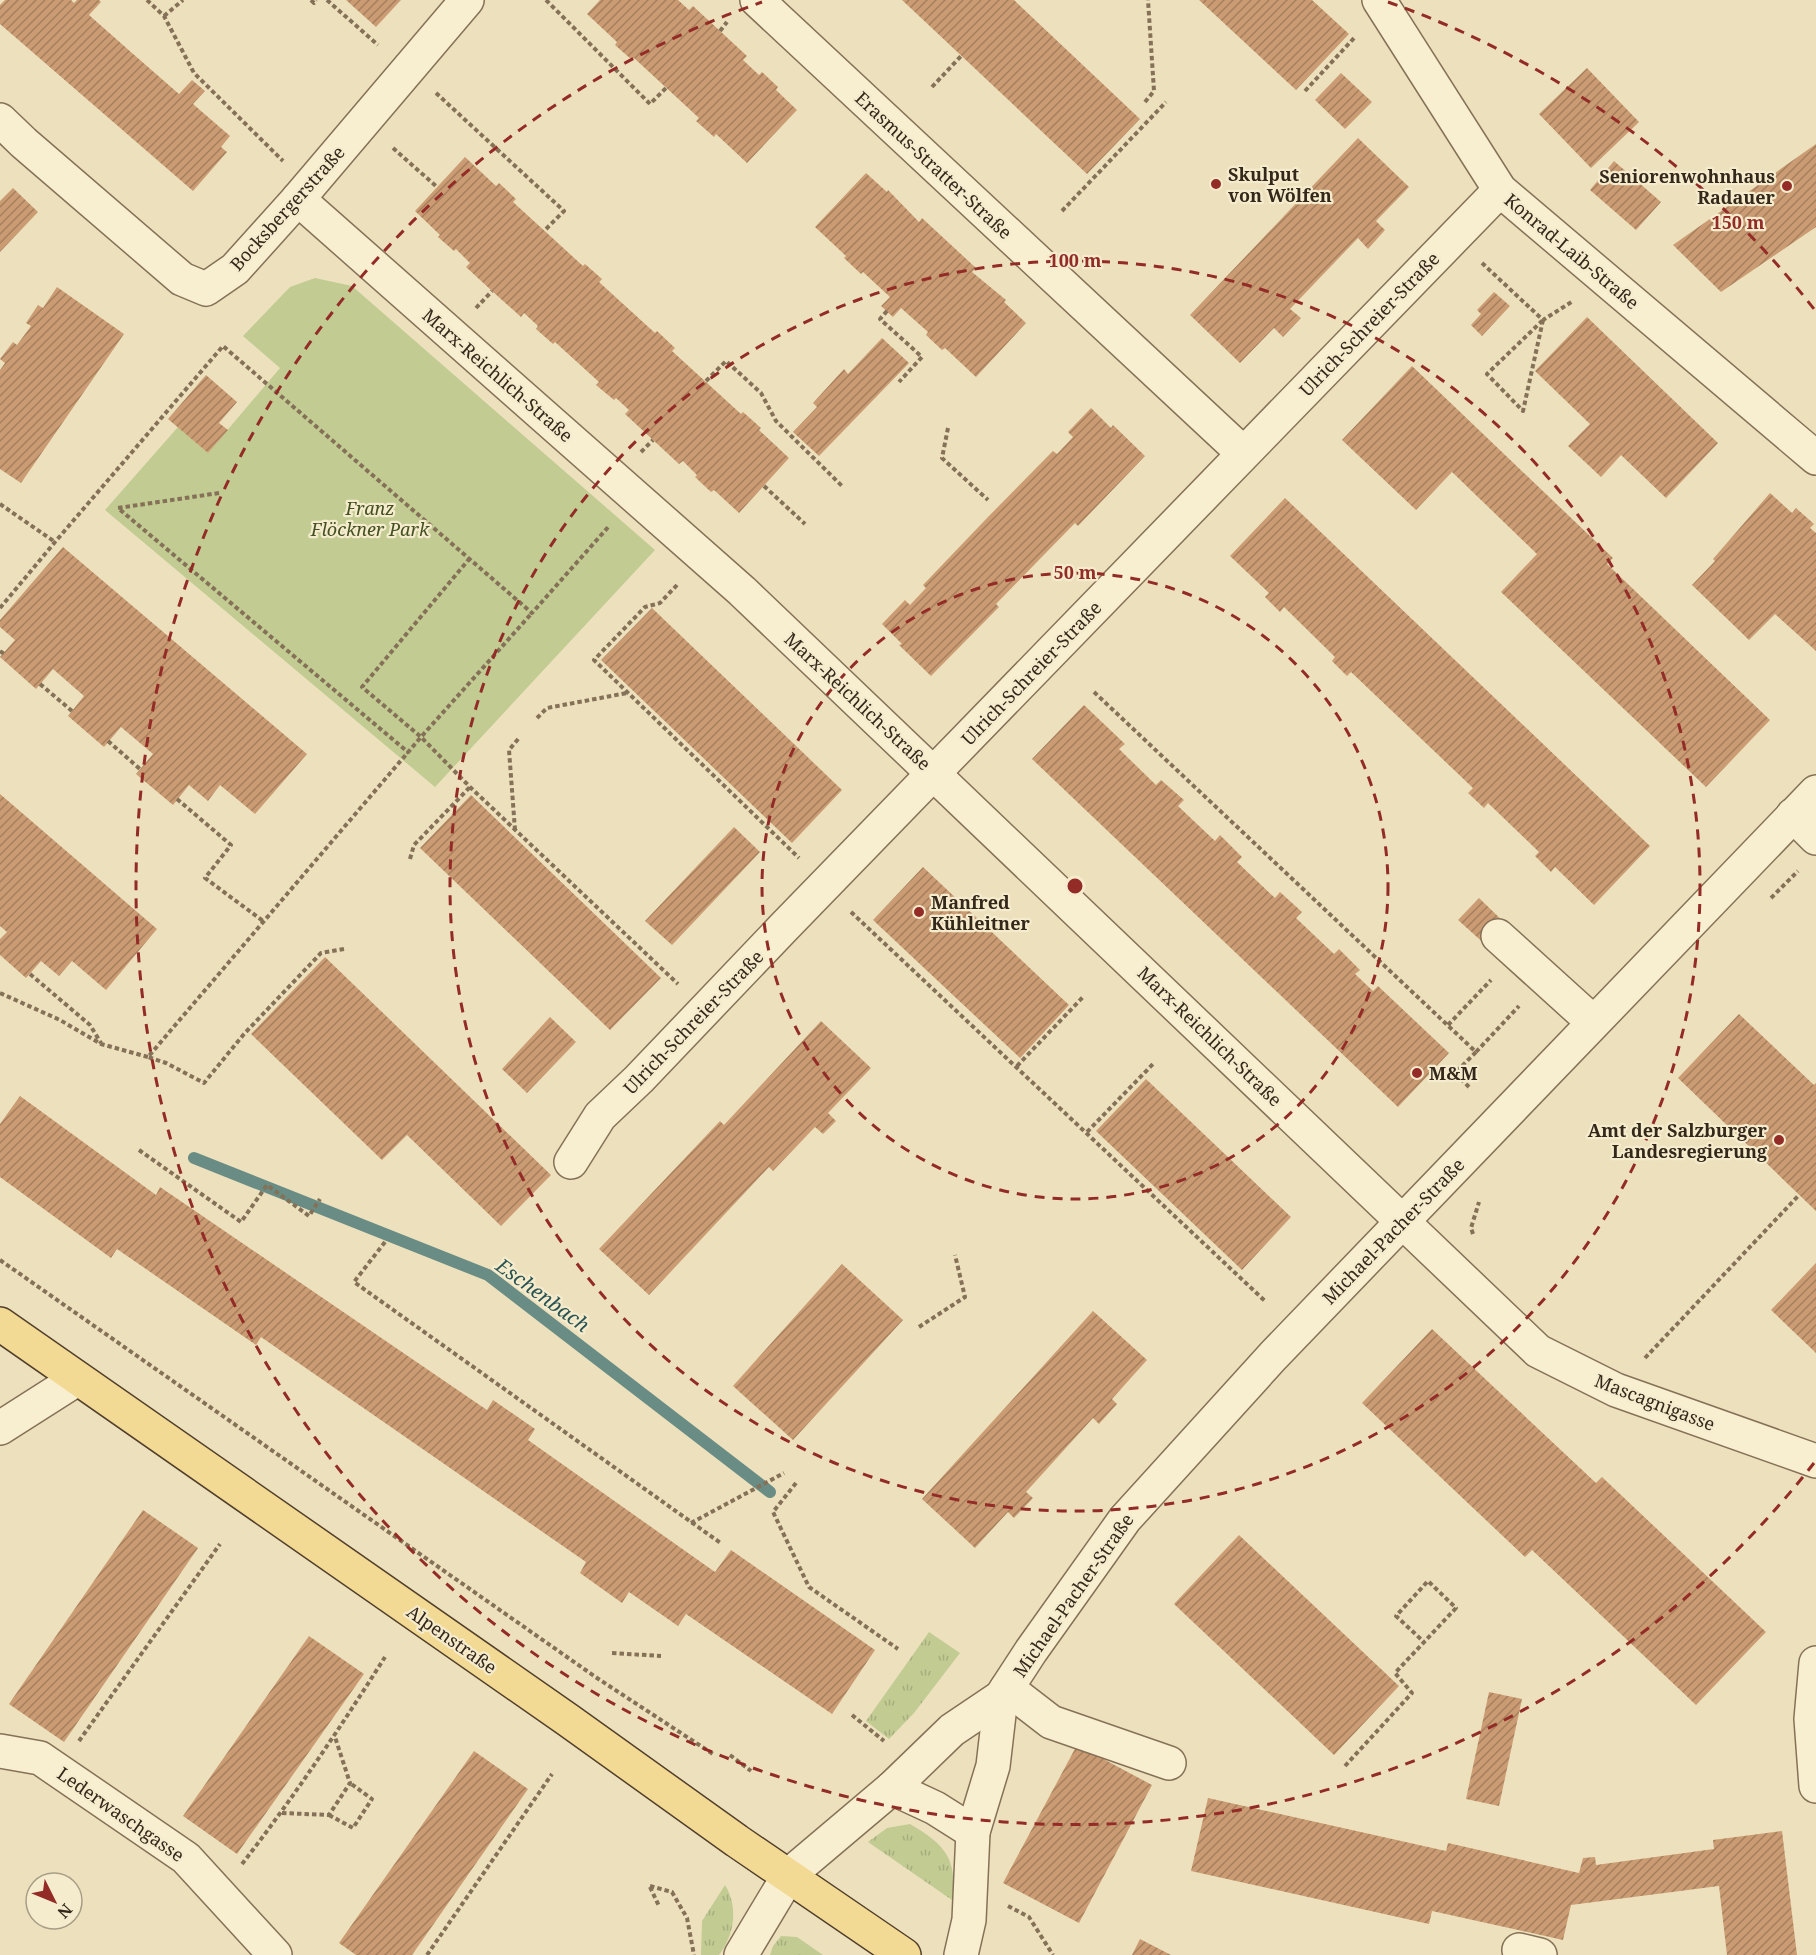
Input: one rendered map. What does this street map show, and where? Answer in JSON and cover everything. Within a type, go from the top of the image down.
[{"type":"main road","name":"Alpenstraße","points":[[0,1324],[568,1720],[737,1841],[904,1955]]},
{"type":"street","name":"Bocksbergerstraße","points":[[0,120],[182,279],[206,289],[235,269],[298,199],[467,0]]},
{"type":"street","name":"Erasmus-Stratter-Straße","points":[[757,0],[1243,453]]},
{"type":"street","name":"Konrad-Laib-Straße","points":[[1379,0],[1500,190],[1816,458]]},
{"type":"street","name":"Ulrich-Schreier-Straße","points":[[571,1162],[600,1116],[639,1079],[1500,190]]},
{"type":"street","name":"Marx-Reichlich-Straße","points":[[298,199],[742,591],[1354,1176],[1403,1220]]},
{"type":"street","name":"Michael-Pacher-Straße","points":[[741,1955],[789,1875],[892,1788],[952,1730],[1004,1692],[1031,1650],[1125,1519],[1273,1356],[1816,792]]},
{"type":"street","points":[[1792,815],[1816,838]]},
{"type":"street","points":[[1498,936],[1563,992],[1593,1022]]},
{"type":"street","name":"Mascagnigasse","points":[[1403,1220],[1538,1350],[1616,1390],[1816,1461]]},
{"type":"street","points":[[0,1428],[77,1379]]},
{"type":"street","points":[[1816,1663],[1811,1719],[1816,1786]]},
{"type":"street","name":"Michael-Pacher-Straße","points":[[961,1955],[969,1920],[973,1832],[993,1766],[1004,1692]]},
{"type":"street","points":[[1004,1692],[1050,1722],[1169,1762]]},
{"type":"street","name":"Lederwaschgasse","points":[[0,1751],[40,1758],[186,1858],[275,1955]]},
{"type":"street","points":[[892,1788],[936,1808],[973,1832]]},
{"type":"path","points":[[147,0],[165,16],[194,74],[286,164]]},
{"type":"path","points":[[165,16],[183,0]]},
{"type":"path","points":[[311,0],[314,3],[316,0]]},
{"type":"path","points":[[327,0],[382,49]]},
{"type":"path","points":[[546,0],[650,104],[666,88]]},
{"type":"path","points":[[1145,102],[1154,91],[1148,0]]},
{"type":"path","points":[[1305,91],[1360,32]]},
{"type":"path","points":[[932,87],[961,56]]},
{"type":"path","points":[[434,91],[564,211],[544,231]]},
{"type":"path","points":[[1062,211],[1166,102]]},
{"type":"path","points":[[1113,146],[1120,151]]},
{"type":"path","points":[[393,148],[437,187]]},
{"type":"path","points":[[1473,255],[1543,320]]},
{"type":"path","points":[[472,313],[492,291]]},
{"type":"path","points":[[1543,320],[1523,411],[1487,374],[1543,320],[1580,297]]},
{"type":"path","points":[[886,311],[880,319],[922,357],[899,382]]},
{"type":"path","points":[[0,608],[223,346],[532,613]]},
{"type":"path","points":[[706,381],[726,361],[761,393],[776,421],[842,486]]},
{"type":"path","points":[[948,428],[942,458],[988,500]]},
{"type":"path","points":[[636,458],[653,440]]},
{"type":"path","points":[[764,486],[805,524]]},
{"type":"path","points":[[219,493],[117,508],[409,753]]},
{"type":"path","points":[[0,504],[55,542]]},
{"type":"path","points":[[148,1057],[421,737],[617,517]]},
{"type":"path","points":[[470,558],[362,687],[421,737],[470,787],[682,988]]},
{"type":"path","points":[[681,580],[660,603],[645,607],[594,660],[802,861]]},
{"type":"path","points":[[40,684],[72,711]]},
{"type":"path","points":[[1094,692],[1476,1052]]},
{"type":"path","points":[[537,718],[547,708],[627,693]]},
{"type":"path","points":[[515,830],[509,750],[519,738]]},
{"type":"path","points":[[108,741],[140,769]]},
{"type":"path","points":[[410,859],[414,845],[470,787]]},
{"type":"path","points":[[177,799],[231,845],[205,878],[263,921]]},
{"type":"path","points":[[1767,903],[1800,870]]},
{"type":"path","points":[[845,906],[1265,1301]]},
{"type":"path","points":[[0,993],[60,1020],[101,1044],[166,1063],[204,1083],[244,1034],[321,953],[344,949]]},
{"type":"path","points":[[30,974],[90,1025],[101,1044]]},
{"type":"path","points":[[1448,1025],[1491,979]]},
{"type":"path","points":[[1017,1066],[1083,997]]},
{"type":"path","points":[[1469,1087],[1455,1073],[1526,998]]},
{"type":"path","points":[[1087,1132],[1153,1064]]},
{"type":"path","points":[[139,1150],[241,1222],[267,1185],[309,1216],[320,1199]]},
{"type":"path","points":[[1474,1238],[1471,1228],[1477,1204],[1485,1195]]},
{"type":"path","points":[[1644,1358],[1799,1195]]},
{"type":"path","points":[[386,1242],[354,1282],[722,1544]]},
{"type":"path","points":[[919,1327],[965,1297],[955,1255]]},
{"type":"path","points":[[0,1260],[597,1678],[713,1754]]},
{"type":"path","points":[[1636,1354],[1655,1362]]},
{"type":"path","points":[[691,1523],[784,1473]]},
{"type":"path","points":[[796,1483],[773,1512],[809,1587],[898,1649]]},
{"type":"path","points":[[76,1746],[220,1544]]},
{"type":"path","points":[[1345,1767],[1412,1693],[1395,1673],[1456,1608],[1428,1581],[1396,1616],[1424,1642]]},
{"type":"path","points":[[612,1653],[661,1656]]},
{"type":"path","points":[[238,1869],[282,1812],[335,1736],[385,1657]]},
{"type":"path","points":[[852,1715],[892,1747]]},
{"type":"path","points":[[282,1812],[329,1815],[353,1828],[372,1799],[350,1782],[335,1736]]},
{"type":"path","points":[[730,1755],[751,1771]]},
{"type":"path","points":[[428,1955],[552,1774]]},
{"type":"path","points":[[329,1815],[350,1782]]},
{"type":"path","points":[[659,1906],[650,1886],[672,1892],[687,1918],[694,1955]]},
{"type":"path","points":[[1000,1901],[1029,1917],[1053,1955]]},
{"type":"green space","name":"Franz Flöckner Park","points":[[315,278],[352,286],[655,550],[435,787],[105,510],[178,427],[208,453],[280,368],[243,336],[290,287]]},
{"type":"green space","points":[[929,1632],[960,1653],[914,1713],[889,1739],[866,1721]]},
{"type":"green space","points":[[910,1824],[932,1838],[946,1854],[953,1873],[952,1900],[868,1842],[887,1828]]},
{"type":"green space","points":[[725,1885],[733,1912],[728,1939],[719,1955],[701,1955],[702,1921]]},
{"type":"green space","points":[[781,1936],[797,1937],[823,1955],[770,1955],[773,1946]]},
{"type":"building","points":[[5,0],[71,0],[74,3],[77,0],[99,0],[101,2],[89,15],[179,94],[192,80],[205,91],[193,104],[230,136],[221,147],[227,152],[193,191],[0,24],[0,5]]},
{"type":"building","points":[[346,0],[401,0],[376,27]]},
{"type":"building","points":[[600,0],[678,0],[689,10],[693,6],[747,56],[743,60],[759,75],[762,72],[778,87],[776,90],[797,110],[747,163],[716,134],[714,137],[696,121],[699,118],[634,58],[632,60],[615,45],[617,42],[587,14]]},
{"type":"building","points":[[902,0],[1014,0],[1140,119],[1087,174]]},
{"type":"building","points":[[1199,0],[1312,0],[1349,34],[1296,90]]},
{"type":"building","points":[[1587,68],[1639,122],[1591,168],[1539,114]]},
{"type":"building","points":[[1341,73],[1372,102],[1345,129],[1315,100]]},
{"type":"building","points":[[1358,138],[1409,187],[1376,221],[1385,230],[1368,249],[1358,238],[1290,309],[1301,318],[1283,337],[1274,328],[1240,363],[1190,315]]},
{"type":"building","name":"Seniorenwohnhaus Radauer","points":[[1816,144],[1816,227],[1721,292],[1673,245]]},
{"type":"building","points":[[465,157],[496,186],[499,183],[516,199],[513,202],[583,266],[585,264],[602,279],[599,282],[655,333],[657,331],[675,348],[672,351],[741,414],[743,412],[761,428],[759,430],[789,458],[739,513],[714,490],[711,492],[695,477],[697,475],[683,461],[679,464],[625,414],[629,410],[596,385],[599,382],[555,342],[553,344],[536,329],[538,326],[524,313],[521,317],[466,267],[470,263],[456,249],[454,251],[438,237],[440,235],[415,211]]},
{"type":"building","points":[[1614,161],[1661,202],[1636,230],[1590,190]]},
{"type":"building","points":[[866,173],[887,192],[888,190],[919,222],[922,218],[976,268],[972,272],[1006,300],[1004,302],[1026,323],[976,377],[945,348],[942,350],[926,335],[928,332],[901,308],[893,317],[881,306],[890,297],[863,272],[861,274],[844,258],[846,256],[815,227]]},
{"type":"building","points":[[13,188],[38,212],[0,252],[0,201]]},
{"type":"building","points":[[57,287],[124,334],[21,483],[0,469],[0,370],[5,363],[0,359],[13,342],[17,345],[31,326],[26,323],[38,305],[43,308]]},
{"type":"building","points":[[1494,292],[1510,306],[1482,336],[1471,325],[1481,314],[1477,310]]},
{"type":"building","points":[[1587,317],[1718,443],[1666,498],[1621,455],[1601,477],[1568,446],[1590,424],[1535,371]]},
{"type":"building","points":[[882,338],[909,363],[819,456],[793,432],[817,407],[813,403],[844,369],[848,374]]},
{"type":"building","points":[[1412,366],[1613,558],[1607,564],[1770,720],[1706,787],[1501,592],[1537,554],[1452,472],[1416,510],[1342,440]]},
{"type":"building","points":[[206,375],[237,402],[219,423],[228,430],[208,453],[168,419]]},
{"type":"building","points":[[1091,408],[1111,428],[1113,425],[1145,456],[1078,526],[1075,523],[996,604],[999,607],[931,676],[899,645],[902,644],[882,624],[905,600],[910,605],[926,588],[923,585],[988,517],[1053,451],[1057,454],[1073,437],[1068,432]]},
{"type":"building","points":[[1770,493],[1792,513],[1796,508],[1814,524],[1810,528],[1816,533],[1816,651],[1775,614],[1749,640],[1692,585],[1715,561],[1713,559]]},
{"type":"building","points":[[1285,498],[1650,846],[1594,905],[1555,867],[1551,872],[1535,856],[1539,852],[1488,803],[1484,808],[1468,793],[1473,788],[1351,672],[1347,676],[1332,661],[1335,657],[1284,607],[1280,612],[1265,597],[1269,593],[1230,556]]},
{"type":"building","points":[[63,547],[307,754],[255,814],[220,785],[208,801],[189,785],[173,805],[136,774],[153,754],[121,727],[104,747],[68,716],[84,696],[53,669],[36,689],[0,657],[15,640],[0,627],[0,620]]},
{"type":"building","points":[[652,608],[842,790],[792,843],[601,660]]},
{"type":"building","points":[[1084,705],[1125,744],[1119,749],[1156,785],[1161,780],[1184,800],[1178,806],[1215,841],[1220,835],[1242,857],[1237,862],[1275,898],[1280,892],[1302,912],[1296,918],[1334,954],[1339,949],[1360,970],[1355,974],[1373,991],[1378,986],[1449,1053],[1398,1107],[1032,759]]},
{"type":"building","points":[[0,794],[157,929],[106,990],[72,961],[59,976],[41,961],[26,978],[0,955],[0,939],[7,932],[0,926]]},
{"type":"building","points":[[471,795],[661,978],[610,1030],[420,848]]},
{"type":"building","points":[[734,827],[760,852],[672,945],[645,921]]},
{"type":"building","points":[[923,867],[1069,1005],[1020,1058],[873,920]]},
{"type":"building","points":[[1479,898],[1508,926],[1488,947],[1458,920]]},
{"type":"building","points":[[325,957],[551,1175],[501,1226],[407,1135],[382,1160],[251,1034]]},
{"type":"building","name":"Amt der Salzburger Landesregierung","points":[[1739,1014],[1814,1085],[1816,1083],[1816,1211],[1678,1078]]},
{"type":"building","points":[[550,1017],[576,1042],[527,1093],[502,1069]]},
{"type":"building","points":[[821,1021],[871,1068],[828,1113],[836,1121],[823,1134],[815,1127],[773,1171],[769,1167],[649,1295],[599,1249],[720,1121],[724,1125]]},
{"type":"building","points":[[1146,1079],[1291,1217],[1242,1270],[1096,1131]]},
{"type":"building","points":[[20,1096],[156,1195],[160,1187],[487,1410],[493,1400],[535,1429],[528,1440],[715,1572],[731,1550],[875,1650],[832,1714],[686,1614],[678,1626],[629,1592],[622,1603],[580,1573],[586,1562],[261,1337],[256,1345],[117,1249],[111,1258],[0,1177],[0,1124]]},
{"type":"building","points":[[1816,1263],[1816,1353],[1771,1310]]},
{"type":"building","points":[[842,1264],[903,1320],[793,1440],[733,1386]]},
{"type":"building","points":[[1093,1311],[1147,1360],[1112,1399],[1117,1404],[1099,1424],[1093,1418],[1026,1492],[1033,1498],[1014,1518],[1008,1512],[975,1548],[922,1499]]},
{"type":"building","points":[[1432,1329],[1596,1483],[1602,1477],[1766,1632],[1696,1705],[1532,1550],[1525,1557],[1362,1403]]},
{"type":"building","points":[[143,1510],[198,1548],[64,1742],[9,1704]]},
{"type":"building","points":[[1239,1535],[1399,1686],[1334,1755],[1174,1604]]},
{"type":"building","points":[[309,1636],[364,1674],[237,1854],[183,1816]]},
{"type":"building","points":[[1489,1692],[1522,1699],[1499,1806],[1466,1799]]},
{"type":"building","points":[[1077,1745],[1152,1785],[1079,1923],[1003,1883]]},
{"type":"building","points":[[474,1751],[528,1789],[412,1955],[356,1955],[339,1943]]},
{"type":"building","points":[[1208,1798],[1446,1851],[1448,1843],[1579,1873],[1583,1858],[1595,1857],[1596,1865],[1714,1849],[1713,1840],[1782,1831],[1797,1955],[1727,1955],[1719,1886],[1571,1905],[1563,1940],[1432,1911],[1429,1924],[1191,1871]]},
{"type":"building","points":[[1140,1939],[1171,1955],[1132,1955]]},
{"type":"waterway","name":"Eschenbach","points":[[194,1158],[488,1275],[770,1492]]},
{"type":"place","name":"Skulput von Wölfen","points":[[1216,184]]},
{"type":"place","name":"Seniorenwohnhaus Radauer","points":[[1787,186]]},
{"type":"place","name":"Manfred Kühleitner","points":[[919,912]]},
{"type":"place","name":"M&M","points":[[1417,1073]]},
{"type":"place","name":"Amt der Salzburger Landesregierung","points":[[1779,1140]]}]
